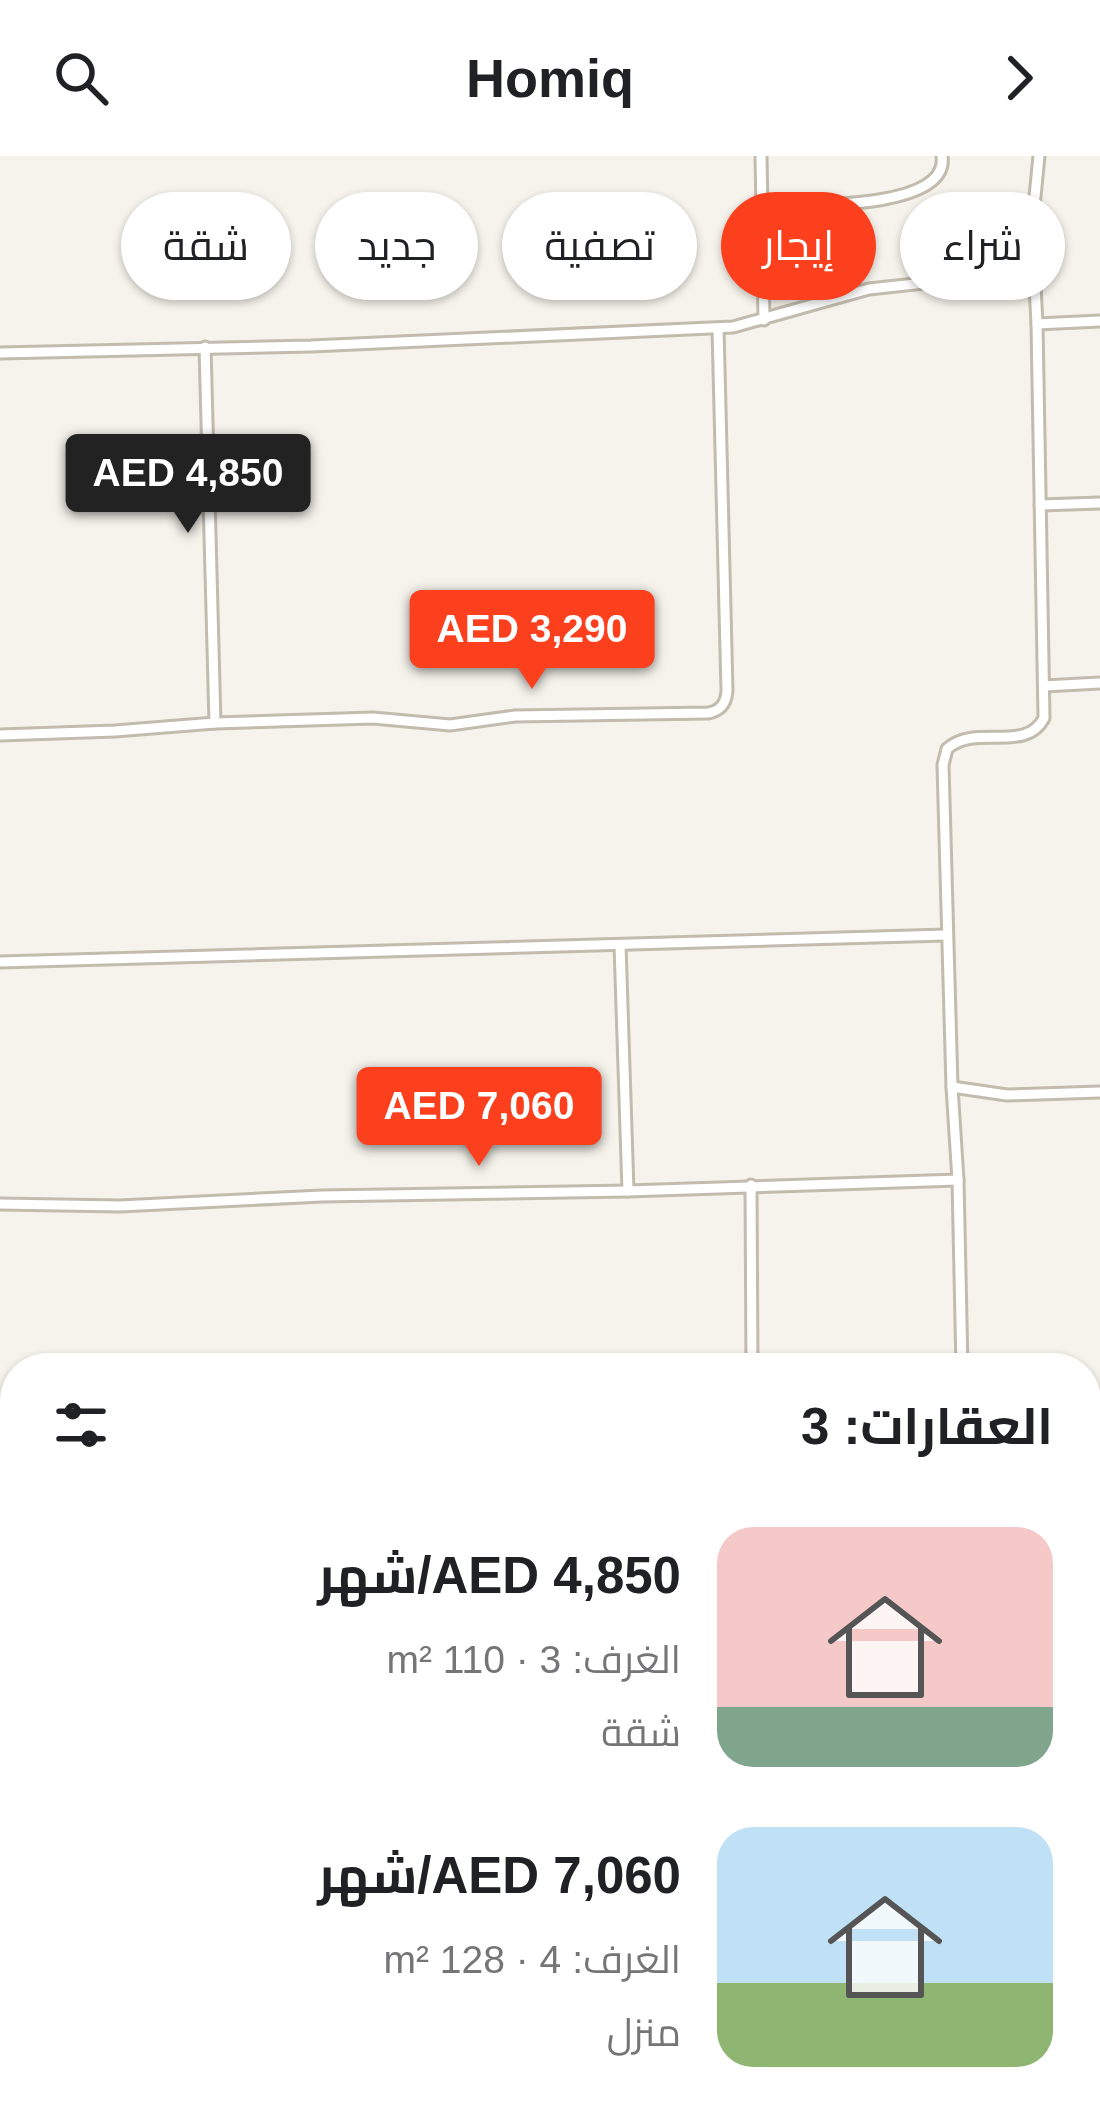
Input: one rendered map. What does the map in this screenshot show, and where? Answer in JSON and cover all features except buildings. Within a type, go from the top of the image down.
[{"type":"street","points":[[760,192],[761,156]]},
{"type":"street","points":[[876,200],[896,197],[937,178],[943,170],[942,156]]},
{"type":"street","points":[[1035,192],[1039,156]]},
{"type":"street","points":[[0,353],[718,328],[764,320],[869,289],[900,286]]},
{"type":"street","points":[[763,300],[764,320]]},
{"type":"street","points":[[962,1353],[944,757],[961,739],[1022,736],[1036,730],[1044,718],[1035,300]]},
{"type":"street","points":[[1036,324],[1100,320]]},
{"type":"street","points":[[0,734],[373,718],[450,724],[515,716],[720,709],[727,692],[718,328]]},
{"type":"street","points":[[205,347],[215,723]]},
{"type":"street","points":[[1040,505],[1100,503]]},
{"type":"street","points":[[1044,686],[1100,683]]},
{"type":"street","points":[[0,962],[946,935]]},
{"type":"street","points":[[620,945],[628,1191]]},
{"type":"street","points":[[952,1087],[1007,1095],[1100,1092]]},
{"type":"street","points":[[0,1204],[120,1206],[958,1180]]},
{"type":"street","points":[[751,1186],[752,1353]]}]
